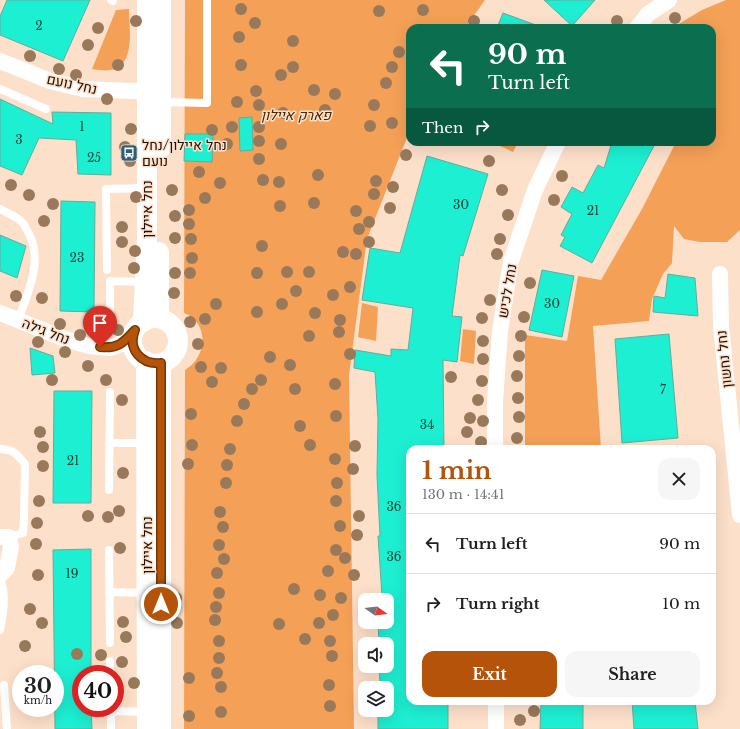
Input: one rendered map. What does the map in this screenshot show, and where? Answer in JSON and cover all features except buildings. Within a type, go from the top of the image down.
[{"type":"street","name":"נחל איילון","points":[[146,323],[154,97],[147,0]]},
{"type":"street","name":"נחל איילון","points":[[146,323],[145,282],[147,188],[161,0]]},
{"type":"street","points":[[640,24],[648,14],[669,0]]},
{"type":"street","name":"נחל נועם","points":[[0,61],[50,81],[83,89],[154,97]]},
{"type":"street","name":"נחל לכיש","points":[[495,445],[495,402],[500,331],[511,261],[535,190],[556,146]]},
{"type":"street","name":"נחל נחשון","points":[[720,274],[721,326],[737,443],[740,515]]},
{"type":"street","name":"נחל גילה","points":[[0,313],[65,339],[89,346],[110,348],[121,344],[146,323]]},
{"type":"street","points":[[167,321],[172,325],[177,336],[175,351],[171,356],[154,362],[137,355],[132,342],[146,323],[167,321]]},
{"type":"street","name":"נחל איילון","points":[[147,720],[146,443],[154,362]]},
{"type":"street","name":"נחל איילון","points":[[154,362],[161,729]]},
{"type":"street","points":[[0,575],[7,568],[11,547],[4,537]]},
{"type":"street","points":[[496,705],[496,729]]},
{"type":"lane","points":[[154,97],[207,103],[207,0]]},
{"type":"lane","points":[[0,89],[46,108]]},
{"type":"lane","points":[[107,270],[106,189],[147,188]]},
{"type":"lane","points":[[0,209],[22,222],[30,235],[34,247],[35,262],[31,284],[18,320]]},
{"type":"lane","points":[[110,317],[110,281],[145,282]]},
{"type":"lane","points":[[109,490],[110,392]]},
{"type":"lane","points":[[109,442],[146,443]]},
{"type":"lane","points":[[0,449],[10,450],[19,456],[25,464],[23,533],[4,537]]},
{"type":"lane","points":[[109,550],[110,643]]},
{"type":"lane","points":[[0,580],[3,585],[3,612],[0,630]]},
{"type":"lane","points":[[109,592],[146,593]]},
{"type":"lane","points":[[4,684],[7,729]]},
{"type":"lane","points":[[124,714],[147,720]]},
{"type":"lane","points":[[111,717],[111,729]]},
{"type":"green space","name":"פארק איילון","points":[[185,0],[485,0],[468,24],[406,24],[406,140],[367,239],[349,375],[354,729],[184,729],[185,370],[198,357],[201,349],[202,332],[198,324],[184,313]]},
{"type":"green space","points":[[726,0],[740,0],[740,230],[727,242],[700,242],[684,239],[674,226],[672,263],[663,274],[652,299],[649,321],[593,326],[601,445],[525,445],[525,335],[567,341],[578,276],[601,280],[642,209],[674,146],[716,146],[716,24],[679,24],[702,10]]},
{"type":"green space","points":[[129,9],[130,41],[129,50],[123,64],[111,70],[92,69],[116,10]]},
{"type":"green space","points":[[500,146],[516,146],[513,152]]},
{"type":"green space","points":[[362,303],[378,307],[376,341],[358,337]]},
{"type":"green space","points":[[463,329],[476,331],[474,364],[460,361]]},
{"type":"place","name":"נחל איילון/נחל נועם","points":[[129,153]]},
{"type":"route","points":[[100,347],[110,348],[121,344],[135,330],[132,342],[137,355],[154,364],[161,363],[161,604]]}]
